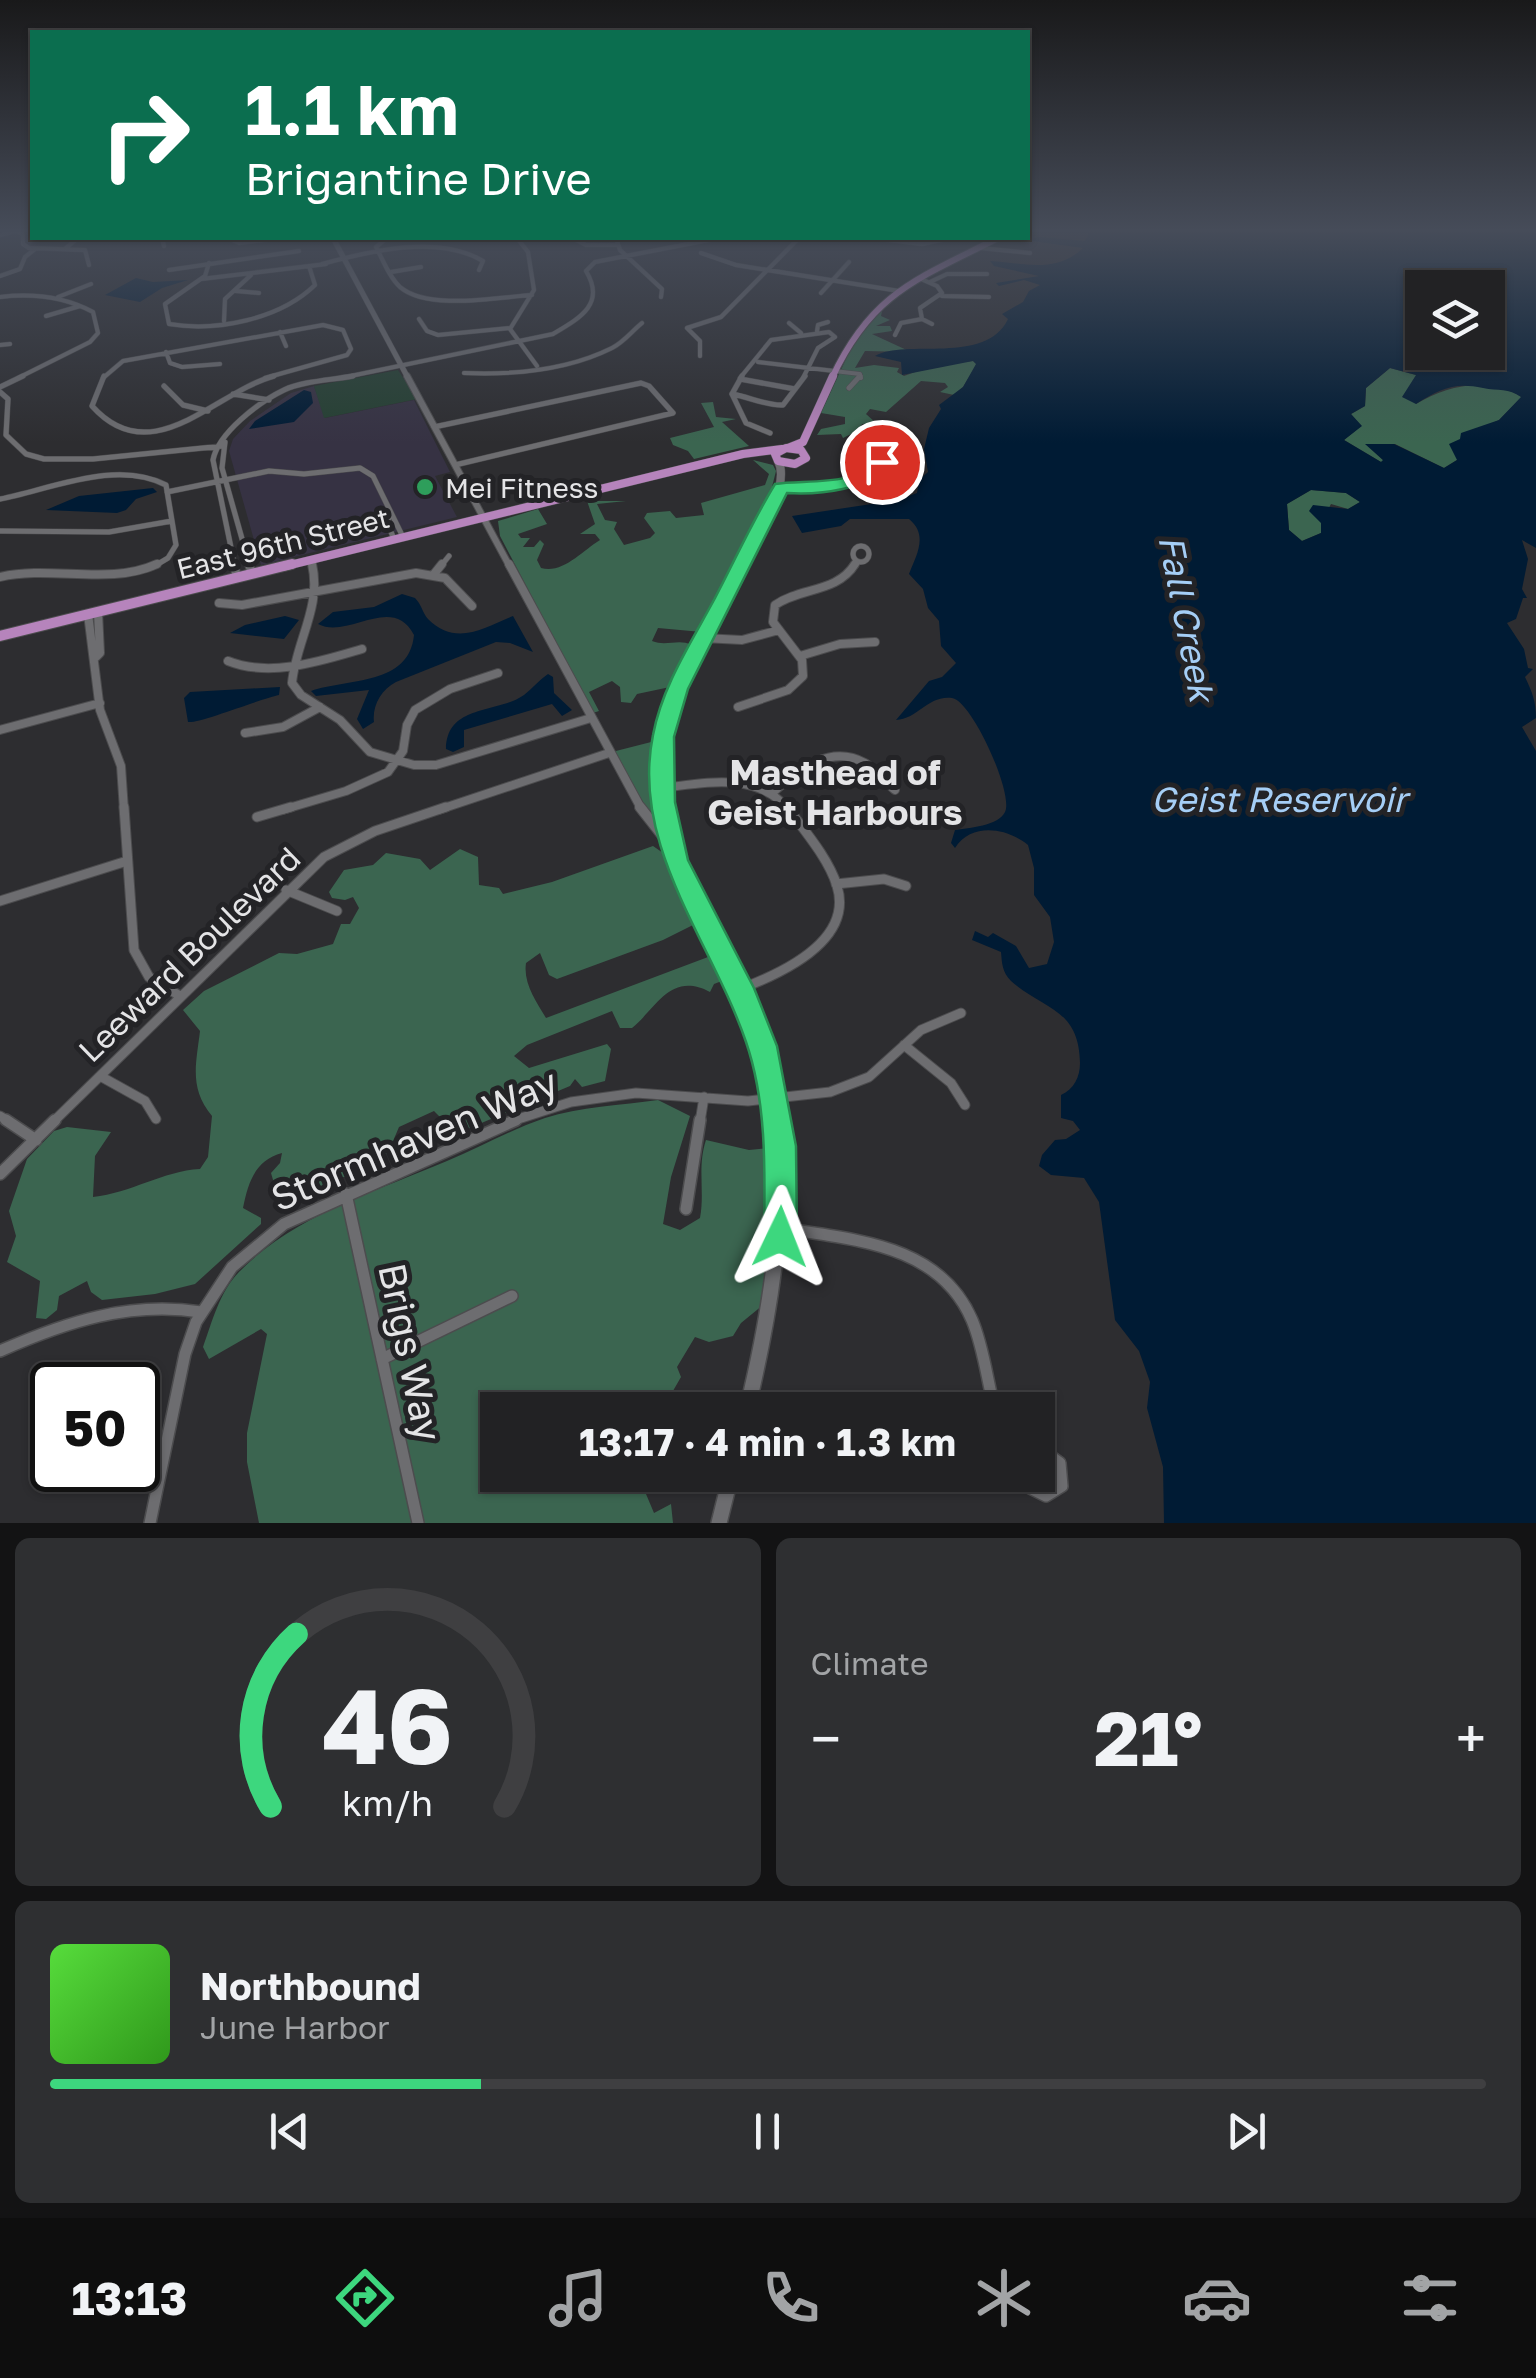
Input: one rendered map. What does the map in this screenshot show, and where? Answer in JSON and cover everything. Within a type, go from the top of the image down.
[{"type":"main road","points":[[804,458],[802,442],[839,369],[868,317],[887,301]]},
{"type":"main road","points":[[751,1392],[773,1297],[781,1228],[781,1154],[762,1046],[740,988],[672,849],[661,756],[668,714],[781,487],[774,454],[802,442]]},
{"type":"main road","points":[[785,448],[804,458]]},
{"type":"main road","name":"East 96th Street","points":[[0,636],[752,452],[785,448]]},
{"type":"main road","name":"East 96th Street","points":[[752,452],[779,464],[804,458]]},
{"type":"main road","points":[[719,1523],[727,1492]]},
{"type":"street","points":[[68,301],[96,315],[96,338],[0,390],[8,399],[6,432],[14,444],[26,455],[50,460],[219,448],[270,401],[300,386],[554,334],[571,325],[591,301]]},
{"type":"street","points":[[169,301],[164,307],[166,322],[176,326],[224,322],[295,302],[308,306]]},
{"type":"street","points":[[224,322],[220,306],[225,301]]},
{"type":"street","points":[[367,301],[590,718],[645,816],[672,849]]},
{"type":"street","points":[[420,319],[428,332],[443,336],[510,328],[528,301]]},
{"type":"street","points":[[700,356],[700,342],[687,328],[721,317],[736,301]]},
{"type":"street","points":[[922,319],[920,308],[933,301]]},
{"type":"street","points":[[46,316],[80,306]]},
{"type":"street","points":[[895,335],[900,324],[922,319],[932,324]]},
{"type":"street","points":[[464,373],[537,366],[610,349],[642,322]]},
{"type":"street","points":[[817,331],[818,325],[828,322]]},
{"type":"street","points":[[790,323],[801,333]]},
{"type":"street","points":[[334,326],[343,330],[351,351],[336,360],[266,376],[187,424],[151,432],[129,429],[95,412],[92,401],[110,368],[136,358],[280,332],[334,326]]},
{"type":"street","points":[[510,328],[537,366]]},
{"type":"street","points":[[732,394],[778,406],[785,404],[811,368],[818,348],[835,338],[829,332],[817,331],[773,338],[758,362],[739,379],[732,394],[740,418],[754,429],[770,432]]},
{"type":"street","points":[[280,332],[286,346]]},
{"type":"street","points":[[0,345],[10,344]]},
{"type":"street","points":[[166,352],[169,362],[179,367],[220,364]]},
{"type":"street","points":[[758,362],[789,369],[839,369],[862,376],[849,388]]},
{"type":"street","points":[[739,379],[795,388]]},
{"type":"street","points":[[434,428],[636,384],[648,385],[673,412],[671,416],[454,465]]},
{"type":"street","points":[[164,386],[183,404],[208,411]]},
{"type":"street","points":[[233,394],[270,401]]},
{"type":"street","points":[[781,487],[810,489],[864,476],[879,468],[887,422]]},
{"type":"street","points":[[0,449],[14,444]]},
{"type":"street","points":[[219,448],[237,578]]},
{"type":"street","points":[[853,448],[885,451]]},
{"type":"street","points":[[167,492],[275,470],[304,474],[360,468],[373,476],[390,515],[388,525],[399,538]]},
{"type":"street","points":[[0,499],[84,480],[157,478],[165,483],[174,552],[144,570],[40,571],[0,577]]},
{"type":"street","points":[[221,481],[252,574]]},
{"type":"street","points":[[0,532],[108,532],[172,521]]},
{"type":"street","points":[[434,574],[449,556]]},
{"type":"street","points":[[311,560],[316,604],[295,664],[294,688],[342,722],[368,751],[417,766],[446,764],[590,718]]},
{"type":"street","points":[[738,707],[796,686],[805,671],[800,656],[771,617],[777,602],[792,594],[840,582],[857,562]]},
{"type":"street","points":[[219,603],[242,605],[403,574],[434,574],[452,584],[462,600],[472,606]]},
{"type":"street","points":[[93,613],[91,655],[96,657],[100,703],[121,764],[137,960],[152,980],[180,996]]},
{"type":"street","points":[[703,638],[742,640],[778,630]]},
{"type":"street","points":[[800,656],[840,644],[876,642]]},
{"type":"street","points":[[228,660],[243,667],[295,664],[362,649]]},
{"type":"street","points":[[257,817],[378,778],[406,748],[410,718],[418,706],[476,678],[498,672]]},
{"type":"street","points":[[0,730],[100,703]]},
{"type":"street","points":[[245,733],[286,726],[320,707]]},
{"type":"street","name":"Leeward Boulevard","points":[[0,1174],[324,857],[360,837],[610,752]]},
{"type":"street","points":[[772,793],[808,763],[836,756],[861,761],[894,790]]},
{"type":"street","points":[[662,788],[740,782],[772,793],[787,806],[836,884],[839,898],[834,919],[806,957],[783,973],[740,988]]},
{"type":"street","points":[[0,901],[127,861]]},
{"type":"street","points":[[836,884],[884,879],[906,886]]},
{"type":"street","points":[[286,890],[337,912]]},
{"type":"street","name":"Stormhaven Way","points":[[150,1523],[185,1354],[201,1312],[224,1275],[250,1248],[301,1214],[526,1116],[571,1102],[636,1092],[773,1100],[830,1092],[859,1082],[933,1022],[961,1013]]},
{"type":"street","points":[[904,1045],[949,1081],[965,1105]]},
{"type":"street","points":[[100,1076],[145,1101],[156,1119]]},
{"type":"street","points":[[686,1209],[704,1097]]},
{"type":"street","points":[[0,1116],[36,1140]]},
{"type":"street","name":"Brigs Way","points":[[346,1194],[418,1523]]},
{"type":"street","points":[[781,1228],[902,1250],[938,1270],[955,1288],[970,1314],[991,1392]]},
{"type":"street","points":[[382,1359],[512,1296]]},
{"type":"street","points":[[0,1351],[62,1325],[108,1312],[160,1308],[201,1312]]},
{"type":"street","points":[[1055,1459],[1060,1463],[1062,1486],[1055,1490]]},
{"type":"shaded area","points":[[314,386],[325,418],[414,400],[450,472],[435,476],[457,517],[261,565],[229,451],[233,439],[250,421],[291,393]]},
{"type":"green space","points":[[883,307],[881,316],[890,320],[876,326],[890,326],[892,331],[872,334],[911,352],[865,351],[855,368],[899,368],[897,372],[904,376],[935,365],[973,361],[977,364],[954,395],[940,392],[948,387],[945,383],[921,381],[886,412],[870,409],[866,414],[876,423],[862,424],[859,430],[843,438],[841,434],[817,435],[821,429],[845,424],[845,417],[821,413],[852,346]]},
{"type":"green space","points":[[1390,368],[1416,375],[1416,404],[1454,388],[1482,385],[1522,397],[1499,420],[1460,439],[1457,460],[1444,468],[1395,444],[1367,445],[1384,461],[1381,462],[1344,440],[1361,426],[1351,414],[1365,406],[1366,388]]},
{"type":"green space","points":[[398,370],[417,399],[324,418],[314,386]]},
{"type":"green space","points":[[713,402],[716,417],[736,419],[722,422],[749,446],[694,459],[688,451],[673,445],[670,438],[714,427],[701,403]]},
{"type":"green space","points":[[753,460],[773,465],[776,471],[771,491],[702,632],[658,628],[652,641],[692,645],[670,687],[637,694],[631,703],[621,702],[620,687],[612,681],[589,692],[599,711],[593,713],[500,536],[498,521],[538,509],[547,524],[518,534],[530,538],[523,547],[534,547],[540,540],[544,544],[537,560],[541,568],[557,568],[600,540],[595,534],[580,534],[595,524],[587,501],[626,501],[597,504],[605,520],[617,522],[614,529],[624,545],[655,533],[644,518],[647,513],[670,511],[676,518],[704,515],[701,503],[765,485],[769,474]]},
{"type":"green space","points":[[1311,490],[1346,493],[1360,502],[1348,509],[1331,504],[1321,523],[1321,533],[1302,541],[1289,530],[1287,504]]},
{"type":"green space","points":[[659,740],[659,814],[653,818],[612,752]]},
{"type":"green space","points":[[653,846],[666,855],[699,922],[663,940],[557,979],[549,975],[540,953],[526,963],[528,985],[546,1018],[716,954],[727,979],[714,984],[710,992],[684,986],[674,989],[632,1028],[620,1028],[612,1011],[527,1045],[514,1056],[529,1068],[607,1044],[611,1049],[605,1081],[582,1087],[575,1079],[570,1086],[441,1140],[448,1125],[434,1111],[399,1127],[385,1156],[373,1168],[323,1186],[283,1214],[271,1173],[280,1163],[282,1153],[273,1156],[254,1174],[243,1208],[261,1218],[261,1224],[195,1284],[155,1294],[102,1300],[91,1292],[87,1281],[59,1296],[57,1310],[46,1319],[36,1318],[40,1281],[7,1262],[16,1236],[9,1211],[27,1159],[54,1131],[67,1127],[111,1132],[95,1156],[93,1197],[200,1169],[208,1157],[212,1116],[197,1086],[200,1031],[183,1010],[204,991],[279,953],[297,954],[333,944],[341,924],[350,924],[359,908],[353,897],[332,898],[329,892],[344,870],[373,865],[386,853],[420,859],[430,870],[460,849],[478,857],[479,885],[499,888],[503,894],[552,882]]},
{"type":"green space","points":[[658,1100],[690,1116],[671,1177],[663,1224],[680,1230],[700,1218],[706,1140],[749,1150],[770,1148],[772,1226],[763,1305],[741,1323],[733,1336],[709,1342],[695,1337],[677,1367],[681,1377],[672,1392],[480,1392],[480,1492],[645,1492],[654,1513],[671,1504],[673,1523],[259,1523],[247,1462],[247,1433],[267,1334],[261,1329],[209,1359],[203,1347],[232,1280],[261,1252],[310,1220],[520,1128],[572,1111]]},
{"type":"water","name":"Geist Reservoir","points":[[1024,301],[1405,301],[1405,370],[1505,370],[1505,301],[1536,301],[1536,548],[1522,540],[1528,559],[1522,589],[1527,598],[1523,598],[1516,619],[1507,623],[1524,649],[1528,668],[1533,669],[1525,677],[1536,712],[1536,718],[1522,727],[1536,751],[1536,1523],[1164,1523],[1163,1467],[1147,1408],[1150,1382],[1139,1351],[1115,1320],[1099,1202],[1084,1178],[1051,1175],[1039,1166],[1042,1155],[1055,1140],[1066,1139],[1080,1130],[1073,1121],[1061,1118],[1061,1095],[1073,1086],[1079,1073],[1078,1045],[1058,1012],[1008,978],[1001,952],[972,940],[975,931],[988,937],[993,933],[1016,946],[1029,968],[1047,964],[1054,942],[1050,917],[1034,895],[1034,868],[1028,845],[990,830],[971,834],[955,848],[951,843],[955,830],[983,826],[1001,817],[1006,802],[989,749],[960,703],[952,698],[936,700],[911,716],[896,720],[929,681],[942,677],[956,663],[941,646],[939,621],[928,608],[923,589],[909,574],[919,546],[918,532],[909,519],[850,519],[841,526],[802,533],[792,516],[898,500],[917,493],[919,480],[928,472],[924,449],[929,428],[941,409],[939,405],[963,387],[976,364],[973,361],[902,375],[901,362],[875,356],[888,351],[964,347],[982,342],[997,333],[1008,319],[1002,314]],"holes":[[[1390,368],[1416,375],[1402,397],[1416,404],[1456,386],[1508,391],[1521,397],[1499,420],[1461,433],[1460,439],[1449,444],[1457,460],[1444,468],[1394,444],[1365,444],[1381,462],[1344,440],[1362,426],[1351,414],[1365,406],[1366,388]],[[1311,490],[1346,493],[1360,502],[1348,509],[1313,505],[1309,511],[1321,523],[1321,533],[1302,541],[1289,530],[1287,504]]]},
{"type":"water","points":[[304,390],[311,392],[313,403],[294,422],[249,429],[255,421]]},
{"type":"water","points":[[153,488],[157,492],[136,499],[117,513],[46,510],[79,496]]},
{"type":"water","points":[[402,594],[415,598],[428,619],[449,632],[481,630],[513,616],[533,652],[496,642],[396,682],[379,699],[374,722],[363,729],[357,719],[369,690],[316,696],[311,691],[389,672],[410,652],[414,635],[405,623],[394,618],[382,617],[343,627],[318,624],[333,612],[374,607]]},
{"type":"water","points":[[285,616],[299,620],[284,639],[230,633],[245,625]]},
{"type":"water","points":[[548,674],[553,677],[554,693],[572,710],[562,716],[552,704],[464,730],[464,747],[453,752],[446,749],[455,724],[464,717],[513,701]]},
{"type":"water","points":[[280,687],[279,695],[188,722],[184,698],[190,692]]},
{"type":"place","name":"Mei Fitness","points":[[425,487]]},
{"type":"district","name":"Masthead of Geist Harbours","points":[[835,792]]},
{"type":"route","points":[[780,1237],[780,1146],[762,1046],[740,988],[676,860],[663,802],[663,737],[678,689],[781,487],[802,490],[861,477],[877,470],[882,462]]},
{"type":"water label","name":"Fall Creek","points":[[1187,618]]}]
